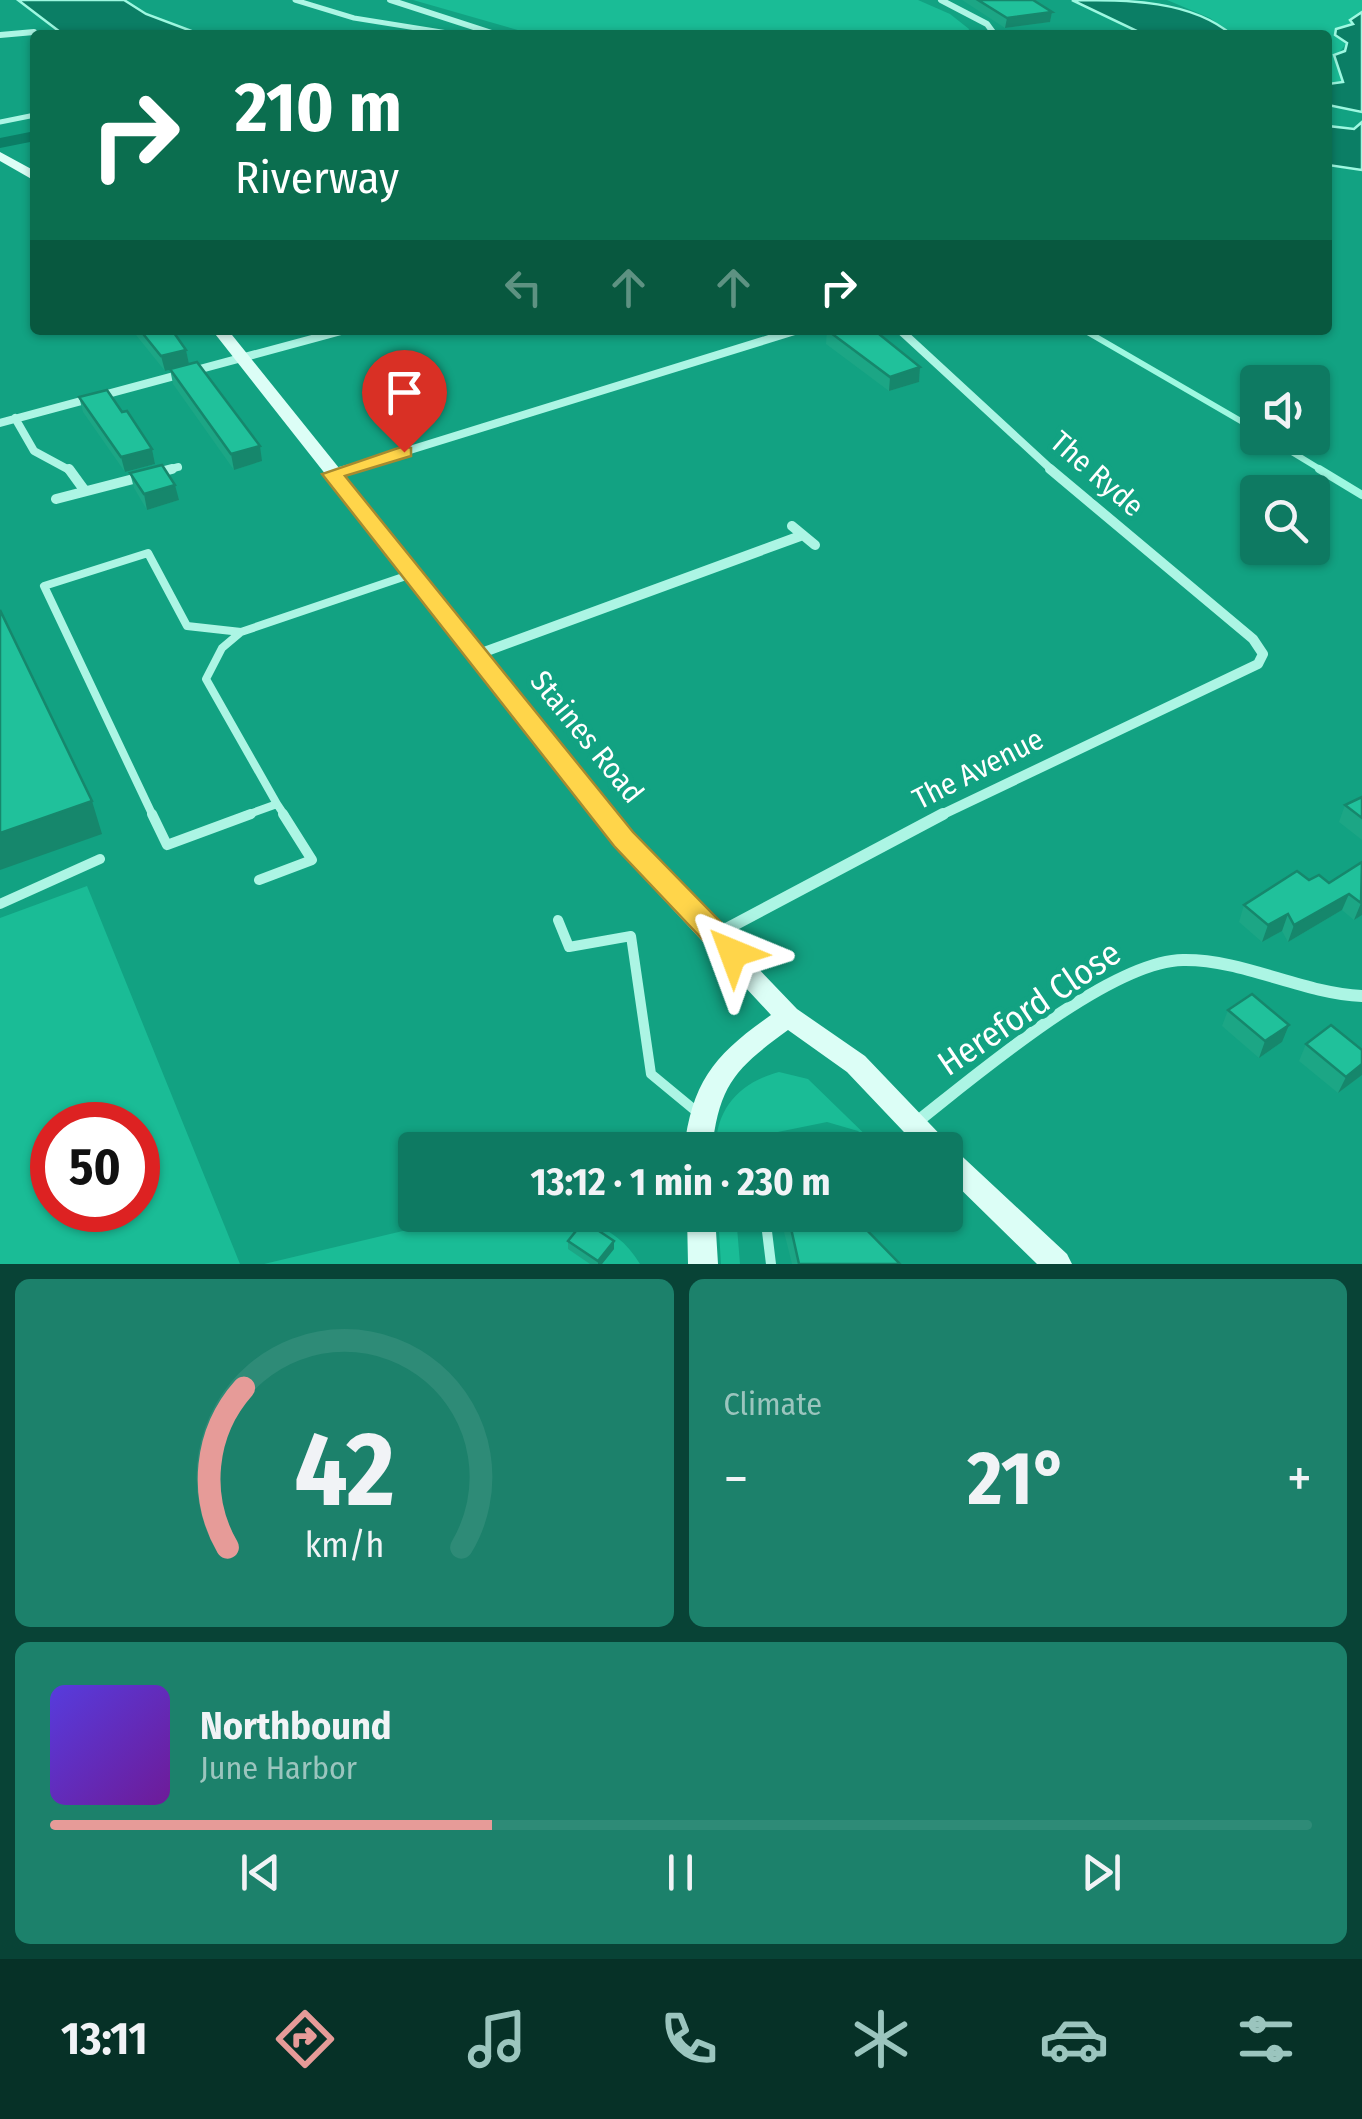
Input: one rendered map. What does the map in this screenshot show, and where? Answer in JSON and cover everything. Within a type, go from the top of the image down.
[{"type":"main road","points":[[2,159],[30,175]]},
{"type":"main road","name":"Staines Road","points":[[224,335],[648,868],[715,934],[788,1016],[856,1064],[919,1132]]},
{"type":"main road","points":[[699,1132],[709,1086],[736,1051],[788,1016]]},
{"type":"main road","name":"Staines Road","points":[[963,1175],[1057,1264]]},
{"type":"main road","points":[[702,1232],[703,1264]]},
{"type":"street","points":[[390,0],[483,30]]},
{"type":"street","points":[[941,0],[992,30]]},
{"type":"street","points":[[0,34],[30,32]]},
{"type":"street","points":[[0,423],[327,335]]},
{"type":"street","points":[[332,474],[782,335]]},
{"type":"street","name":"The Ryde","points":[[905,335],[1052,470],[1253,639],[1263,654]]},
{"type":"street","points":[[15,418],[34,450],[67,466],[85,491]]},
{"type":"street","points":[[56,499],[178,467]]},
{"type":"street","points":[[792,526],[814,545]]},
{"type":"street","points":[[476,656],[802,535]]},
{"type":"street","name":"The Avenue","points":[[715,934],[1005,782],[1258,664],[1263,654]]},
{"type":"street","name":"Hereford Close","points":[[912,1125],[1035,1032],[1153,962],[1185,960],[1334,996],[1362,996]]},
{"type":"lane","points":[[296,0],[354,18],[429,30]]},
{"type":"lane","points":[[0,122],[30,116]]},
{"type":"lane","points":[[277,804],[166,846],[44,586],[148,552],[186,626],[210,632],[241,632],[412,574]]},
{"type":"lane","points":[[241,632],[222,648],[206,679],[312,860],[259,880]]},
{"type":"lane","points":[[0,904],[100,860]]},
{"type":"lane","points":[[558,920],[568,947],[631,936],[651,1074],[700,1115]]},
{"type":"lane","points":[[766,1232],[771,1264]]},
{"type":"green space","points":[[413,0],[918,0],[950,14],[969,29],[969,30],[518,30]]},
{"type":"green space","points":[[1167,0],[1362,0],[1362,12],[1351,19],[1354,24],[1339,27],[1338,38],[1347,43],[1336,56],[1343,82],[1332,83],[1332,30],[1226,30],[1210,18]]},
{"type":"green space","points":[[87,886],[240,1264],[0,1264],[0,918]]},
{"type":"green space","points":[[779,1072],[808,1079],[862,1132],[827,1122],[778,1132],[718,1132],[733,1099],[765,1076]]},
{"type":"green space","points":[[399,1232],[608,1232],[625,1244],[640,1264],[264,1264]]},
{"type":"green space","points":[[719,1232],[737,1232],[740,1264],[721,1264]]},
{"type":"water","points":[[18,0],[124,0],[146,14],[189,30],[57,30]]},
{"type":"water","points":[[1072,0],[1158,4],[1198,15],[1225,30],[1135,30]]},
{"type":"water","points":[[1362,12],[1362,112],[1332,106],[1332,83],[1343,82],[1334,55],[1345,51],[1347,43],[1335,35],[1336,29],[1353,24],[1350,20]]},
{"type":"water","points":[[1362,122],[1362,170],[1332,166],[1332,126],[1354,129]]},
{"type":"building","points":[[978,0],[1033,0],[1052,12],[1007,18]]},
{"type":"building","points":[[144,335],[176,335],[186,350],[161,356]]},
{"type":"building","points":[[834,335],[880,335],[920,367],[890,377]]},
{"type":"building","points":[[197,362],[260,446],[231,454],[170,369]]},
{"type":"building","points":[[107,390],[122,412],[127,411],[152,449],[121,457],[79,397]]},
{"type":"building","points":[[162,465],[175,485],[144,494],[130,473]]},
{"type":"building","points":[[0,610],[92,801],[0,833]]},
{"type":"building","points":[[1362,797],[1362,818],[1345,805]]},
{"type":"building","points":[[1362,862],[1361,903],[1349,894],[1294,925],[1288,914],[1268,925],[1244,905],[1297,871],[1309,880],[1319,875],[1329,883]]},
{"type":"building","points":[[1252,994],[1289,1025],[1265,1041],[1228,1010]]},
{"type":"building","points":[[1331,1025],[1362,1050],[1362,1064],[1346,1077],[1306,1044]]},
{"type":"building","points":[[575,1232],[600,1232],[614,1241],[598,1261],[568,1241]]},
{"type":"building","points":[[792,1232],[869,1232],[900,1264],[799,1264]]},
{"type":"waterway","points":[[0,143],[30,137]]},
{"type":"waterway","points":[[1093,335],[1240,421]]},
{"type":"waterway","points":[[1297,455],[1323,471]]},
{"type":"waterway","points":[[1319,469],[1362,495]]},
{"type":"route","points":[[404,452],[332,474],[648,868],[733,953]]}]
